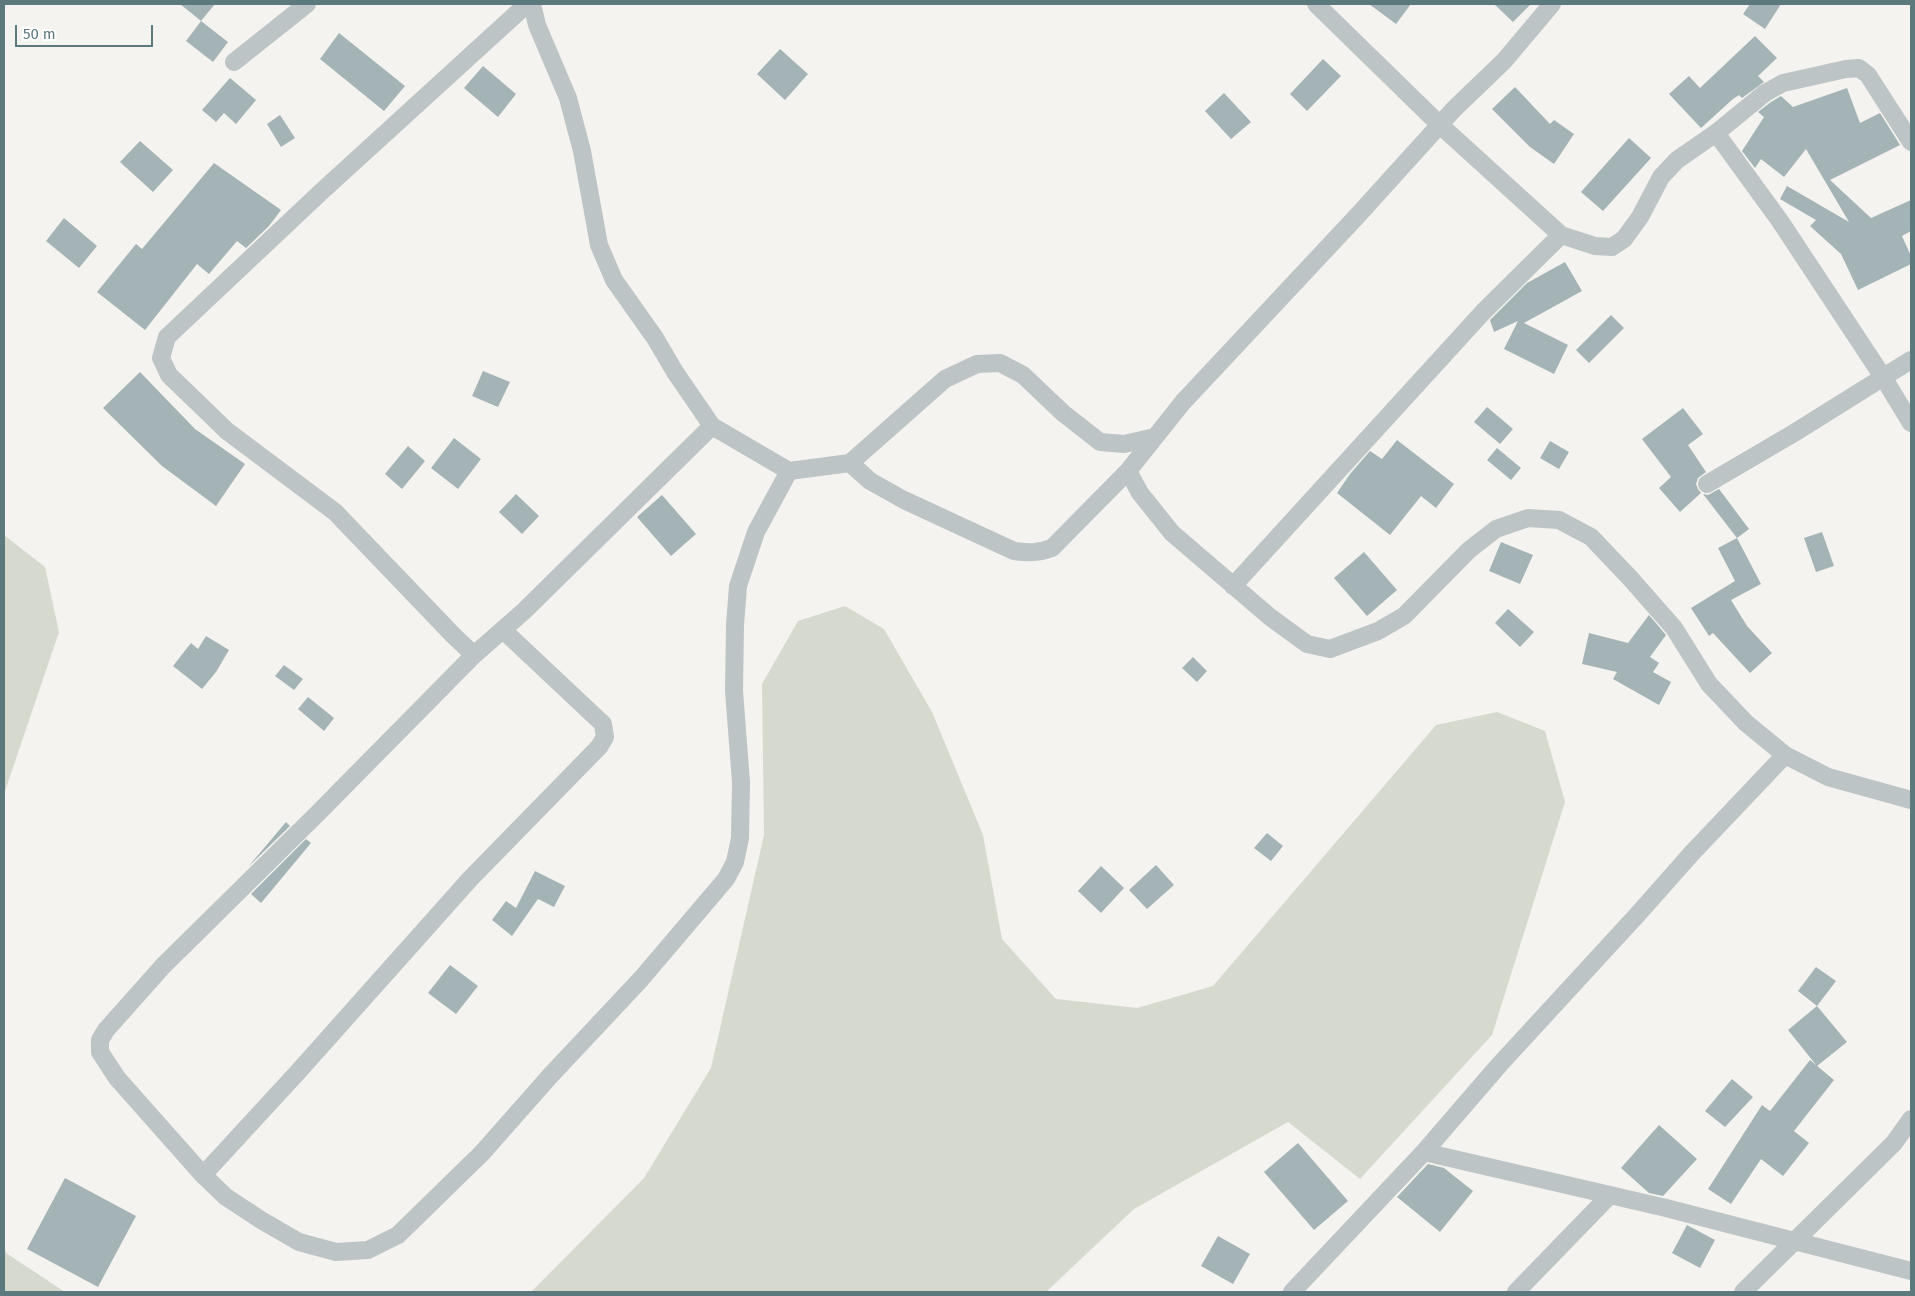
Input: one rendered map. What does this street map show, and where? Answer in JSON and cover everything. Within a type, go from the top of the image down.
[{"type":"street","points":[[234,62],[306,4]]},
{"type":"street","points":[[474,656],[335,512],[227,431],[169,375],[161,358],[167,337],[321,192],[527,4]]},
{"type":"street","points":[[532,4],[537,25],[568,98],[582,151],[599,245],[614,280],[655,338],[675,372],[712,426],[788,471],[850,462],[945,379],[977,364],[1000,363],[1023,375],[1063,413],[1100,442],[1124,444],[1155,437]]},
{"type":"street","points":[[1316,4],[1440,125],[1561,235],[1595,246],[1612,247],[1624,240],[1640,217],[1661,176],[1677,160],[1716,133],[1765,93],[1783,83],[1846,69],[1859,68],[1868,75],[1911,142]]},
{"type":"street","points":[[850,462],[870,481],[904,500],[1014,551],[1026,553],[1040,552],[1052,548],[1128,471],[1183,402],[1359,214],[1454,109],[1504,61],[1552,4]]},
{"type":"street","points":[[1716,133],[1780,221],[1883,377],[1911,423]]},
{"type":"street","points":[[1233,586],[1484,310],[1561,235]]},
{"type":"street","points":[[1707,484],[1794,433],[1911,360]]},
{"type":"street","points":[[712,426],[611,527],[504,630],[474,656],[318,814],[163,966],[100,1040],[100,1052],[117,1078],[203,1175],[226,1197],[298,1242],[336,1252],[368,1250],[398,1235],[482,1153],[550,1076],[641,979],[726,879],[735,862],[740,838],[741,782],[734,691],[735,625],[738,586],[756,532],[788,471]]},
{"type":"street","points":[[1128,471],[1140,493],[1172,533],[1270,617],[1307,644],[1330,649],[1378,631],[1404,616],[1469,550],[1496,529],[1528,518],[1559,520],[1591,537],[1674,628],[1709,684],[1746,723],[1785,755],[1828,778],[1911,800]]},
{"type":"street","points":[[203,1175],[297,1074],[470,879],[599,747],[605,737],[603,724],[504,630]]},
{"type":"street","points":[[1292,1292],[1424,1152],[1500,1064],[1692,853],[1785,755]]},
{"type":"street","points":[[1743,1292],[1894,1143],[1911,1119]]},
{"type":"street","points":[[1424,1152],[1796,1240],[1911,1271]]},
{"type":"street","points":[[1516,1292],[1610,1195]]},
{"type":"shaded area","points":[[4,535],[45,567],[59,632],[4,794]]},
{"type":"shaded area","points":[[845,606],[884,629],[932,712],[983,835],[1002,939],[1056,999],[1137,1008],[1213,986],[1436,725],[1497,712],[1545,731],[1565,802],[1492,1035],[1360,1179],[1288,1122],[1134,1209],[1046,1292],[531,1292],[644,1178],[711,1068],[764,835],[762,684],[798,621]]},
{"type":"shaded area","points":[[4,1248],[6,1253],[65,1292],[4,1292]]},
{"type":"building","points":[[180,4],[215,4],[201,21]]},
{"type":"building","points":[[1369,4],[1411,4],[1396,24]]},
{"type":"building","points":[[1494,4],[1531,4],[1513,22]]},
{"type":"building","points":[[1750,4],[1781,4],[1765,29],[1743,14]]},
{"type":"building","points":[[201,21],[228,42],[213,62],[186,41]]},
{"type":"building","points":[[339,33],[405,86],[384,111],[320,59]]},
{"type":"building","points":[[1755,36],[1777,58],[1758,76],[1764,82],[1742,98],[1739,95],[1733,99],[1701,128],[1669,94],[1689,76],[1700,88]]},
{"type":"building","points":[[780,49],[808,74],[785,100],[757,74]]},
{"type":"building","points":[[1323,59],[1341,76],[1307,111],[1290,94]]},
{"type":"building","points":[[483,66],[516,94],[498,117],[464,88]]},
{"type":"building","points":[[230,78],[256,100],[236,124],[224,113],[216,122],[202,110]]},
{"type":"building","points":[[1515,87],[1550,124],[1554,120],[1574,134],[1554,164],[1530,147],[1492,109]]},
{"type":"building","points":[[1847,88],[1860,123],[1880,113],[1900,145],[1830,180],[1871,218],[1911,200],[1911,231],[1902,236],[1911,256],[1911,264],[1858,290],[1841,254],[1810,226],[1816,220],[1780,199],[1787,186],[1849,222],[1806,149],[1784,177],[1761,159],[1755,168],[1742,151],[1764,117],[1758,112],[1781,96],[1793,107]]},
{"type":"building","points":[[1224,93],[1251,122],[1231,139],[1205,111]]},
{"type":"building","points":[[280,115],[295,138],[281,147],[267,124]]},
{"type":"building","points":[[1629,138],[1651,158],[1603,211],[1581,192]]},
{"type":"building","points":[[140,141],[173,170],[153,192],[120,162]]},
{"type":"building","points":[[214,163],[281,210],[269,226],[246,248],[237,241],[209,274],[197,264],[145,330],[97,292],[136,244],[142,249]]},
{"type":"building","points":[[64,218],[97,246],[79,268],[46,241]]},
{"type":"building","points":[[1565,262],[1582,291],[1524,323],[1568,345],[1554,374],[1504,349],[1518,321],[1494,332],[1490,320],[1527,283]]},
{"type":"building","points":[[1611,315],[1624,328],[1589,363],[1576,350]]},
{"type":"building","points":[[483,371],[510,382],[498,407],[472,396]]},
{"type":"building","points":[[140,372],[195,429],[245,464],[216,506],[162,466],[103,408]]},
{"type":"building","points":[[1487,407],[1513,429],[1500,444],[1474,422]]},
{"type":"building","points":[[1683,408],[1703,434],[1688,445],[1706,472],[1698,478],[1696,484],[1701,493],[1680,512],[1659,488],[1671,477],[1642,439]]},
{"type":"building","points":[[454,438],[481,459],[458,489],[431,468]]},
{"type":"building","points":[[1397,440],[1454,484],[1436,508],[1421,496],[1390,535],[1337,493],[1350,474],[1370,451],[1382,459]]},
{"type":"building","points":[[1550,441],[1569,452],[1559,469],[1540,458]]},
{"type":"building","points":[[408,446],[425,461],[402,489],[385,474]]},
{"type":"building","points":[[1497,448],[1521,468],[1511,480],[1487,460]]},
{"type":"building","points":[[1719,489],[1749,529],[1737,538],[1703,494],[1708,495]]},
{"type":"building","points":[[516,494],[539,516],[522,534],[499,512]]},
{"type":"building","points":[[662,495],[696,534],[671,556],[637,517]]},
{"type":"building","points":[[1822,532],[1834,566],[1816,572],[1804,538]]},
{"type":"building","points":[[1737,538],[1761,584],[1731,600],[1747,626],[1772,653],[1750,673],[1713,633],[1709,636],[1691,608],[1735,581],[1718,548]]},
{"type":"building","points":[[1501,542],[1533,555],[1520,584],[1489,571]]},
{"type":"building","points":[[1364,552],[1397,590],[1367,616],[1334,578]]},
{"type":"building","points":[[1508,609],[1534,632],[1520,647],[1495,623]]},
{"type":"building","points":[[1649,615],[1666,635],[1650,657],[1659,663],[1653,672],[1671,682],[1659,705],[1613,679],[1617,672],[1582,664],[1589,633],[1628,643]]},
{"type":"building","points":[[206,636],[229,650],[216,672],[202,689],[173,666],[191,643],[198,649]]},
{"type":"building","points":[[1193,657],[1207,671],[1197,682],[1182,668]]},
{"type":"building","points":[[284,665],[303,679],[294,690],[275,676]]},
{"type":"building","points":[[308,697],[334,718],[324,731],[298,709]]},
{"type":"building","points":[[286,822],[290,826],[248,867]]},
{"type":"building","points":[[1267,833],[1283,846],[1271,861],[1254,848]]},
{"type":"building","points":[[306,839],[311,843],[261,903],[251,894]]},
{"type":"building","points":[[1156,865],[1174,885],[1147,909],[1129,890]]},
{"type":"building","points":[[1101,866],[1124,888],[1101,913],[1078,891]]},
{"type":"building","points":[[535,871],[565,886],[554,907],[538,899],[512,936],[492,920],[506,901],[516,908]]},
{"type":"building","points":[[450,965],[478,986],[456,1014],[428,993]]},
{"type":"building","points":[[1816,967],[1836,981],[1817,1006],[1798,991]]},
{"type":"building","points":[[1817,1006],[1847,1042],[1817,1066],[1788,1030]]},
{"type":"building","points":[[1810,1060],[1834,1080],[1794,1131],[1809,1143],[1783,1176],[1761,1159],[1731,1204],[1708,1189],[1762,1105],[1770,1111]]},
{"type":"building","points":[[1732,1079],[1753,1097],[1725,1127],[1705,1111]]},
{"type":"building","points":[[1659,1125],[1697,1159],[1663,1196],[1649,1193],[1621,1168]]},
{"type":"building","points":[[1298,1143],[1348,1201],[1314,1230],[1264,1172]]},
{"type":"building","points":[[1428,1164],[1444,1168],[1473,1191],[1440,1232],[1397,1197]]},
{"type":"building","points":[[65,1178],[136,1216],[98,1287],[27,1249]]},
{"type":"building","points":[[1687,1225],[1715,1240],[1700,1268],[1672,1253]]},
{"type":"building","points":[[1218,1236],[1250,1254],[1233,1284],[1201,1266]]}]
